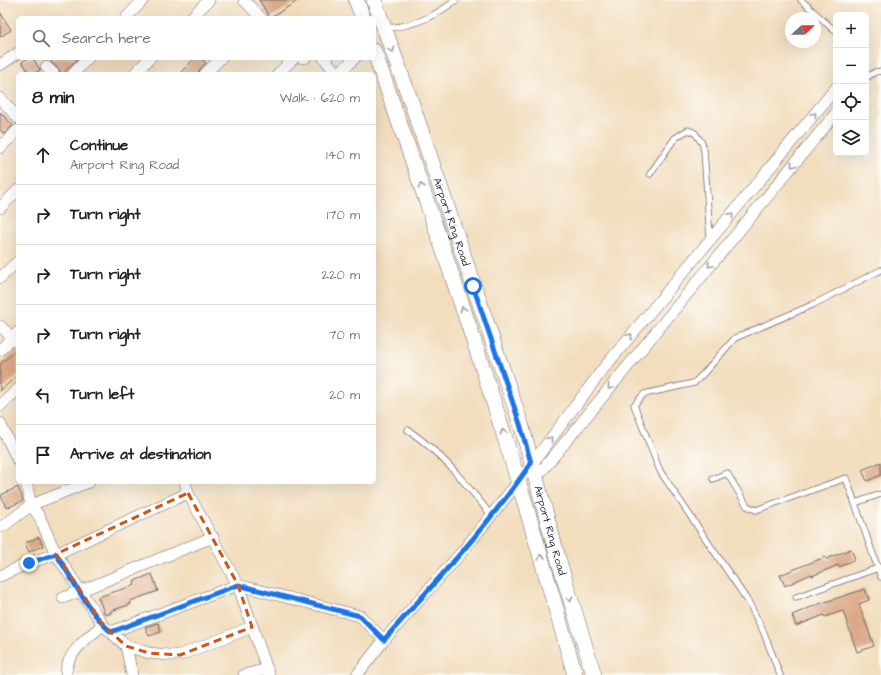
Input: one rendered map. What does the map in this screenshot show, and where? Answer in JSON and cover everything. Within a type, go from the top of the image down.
[{"type":"main road","points":[[356,0],[361,16]]},
{"type":"main road","name":"Airport Ring Road","points":[[374,0],[413,107],[520,424],[558,558],[594,675]]},
{"type":"main road","name":"Airport Ring Road","points":[[376,57],[438,235],[519,481],[575,675]]},
{"type":"street","points":[[193,16],[209,0]]},
{"type":"street","points":[[244,0],[259,16]]},
{"type":"street","points":[[128,16],[138,2]]},
{"type":"street","points":[[0,65],[16,54]]},
{"type":"street","points":[[75,72],[86,60]]},
{"type":"street","points":[[136,72],[148,60]]},
{"type":"street","points":[[207,72],[219,60]]},
{"type":"street","points":[[280,72],[292,60]]},
{"type":"street","points":[[326,60],[335,72]]},
{"type":"street","points":[[339,72],[353,60]]},
{"type":"street","points":[[357,675],[384,640],[462,552],[519,481],[603,369],[833,92]]},
{"type":"street","points":[[0,98],[16,116]]},
{"type":"street","points":[[535,479],[833,118]]},
{"type":"street","points":[[0,148],[16,132]]},
{"type":"street","points":[[0,208],[16,192]]},
{"type":"street","points":[[0,278],[16,263]]},
{"type":"street","points":[[0,326],[16,338],[0,350]]},
{"type":"street","points":[[0,406],[16,391]]},
{"type":"street","points":[[0,423],[16,457]]},
{"type":"street","points":[[26,484],[31,505],[39,516],[56,554],[107,628],[126,646],[149,653],[168,656],[180,655],[252,627]]},
{"type":"street","points":[[0,527],[31,505],[84,484]]},
{"type":"street","points":[[186,484],[188,493],[238,585],[268,672],[244,675]]},
{"type":"street","points":[[0,576],[29,563],[56,554],[188,493]]},
{"type":"street","points":[[63,598],[213,537]]},
{"type":"street","points":[[66,675],[68,661],[88,637],[107,628],[238,585],[360,616],[384,640]]},
{"type":"street","points":[[126,646],[132,675]]},
{"type":"lane","points":[[384,28],[403,26],[426,19],[456,0]]},
{"type":"lane","points":[[801,0],[833,29]]},
{"type":"lane","points":[[869,76],[881,71]]},
{"type":"lane","points":[[650,174],[676,138],[688,130],[695,133],[702,143],[704,150],[710,239]]},
{"type":"lane","points":[[780,675],[764,633],[749,603],[660,472],[634,405],[644,394],[694,383],[704,374],[735,338],[812,305],[881,270]]},
{"type":"lane","points":[[408,430],[423,440],[443,458],[491,515]]},
{"type":"lane","points":[[713,479],[727,473],[747,506],[756,510],[846,478],[881,577]]},
{"type":"lane","points":[[856,503],[881,494]]},
{"type":"lane","points":[[796,597],[879,568]]},
{"type":"highlighted area","points":[[188,493],[238,585],[252,627],[180,655],[149,653],[126,646],[103,625],[56,554]]},
{"type":"building","points":[[259,0],[299,0],[273,16],[269,16]]},
{"type":"building","points":[[0,12],[11,30],[0,37]]},
{"type":"building","points":[[25,60],[34,60],[40,70],[37,72],[29,72],[22,62]]},
{"type":"building","points":[[53,60],[76,60],[65,72],[60,72],[51,62]]},
{"type":"building","points":[[193,60],[203,60],[206,63],[199,72],[181,72]]},
{"type":"building","points":[[0,112],[13,125],[4,134],[0,130]]},
{"type":"building","points":[[16,351],[16,377],[0,391],[0,364]]},
{"type":"building","points":[[881,462],[881,475],[867,481],[862,470]]},
{"type":"building","points":[[18,487],[23,501],[6,508],[1,495]]},
{"type":"building","points":[[39,537],[43,546],[29,552],[25,543]]},
{"type":"building","points":[[851,549],[855,559],[839,567],[838,565],[812,576],[811,574],[785,586],[780,575],[825,557],[826,559]]},
{"type":"building","points":[[152,574],[158,591],[130,601],[131,604],[111,611],[111,613],[105,615],[98,597],[135,585],[134,581]]},
{"type":"building","points":[[865,589],[869,600],[859,604],[874,646],[857,652],[843,611],[825,617],[824,615],[796,626],[792,615],[819,604]]},
{"type":"building","points":[[158,623],[161,632],[149,636],[145,627]]},
{"type":"route","points":[[29,563],[56,554],[91,608],[103,625],[111,632],[238,585],[360,616],[384,640],[462,552],[519,481],[531,463],[520,424],[473,286]]}]
